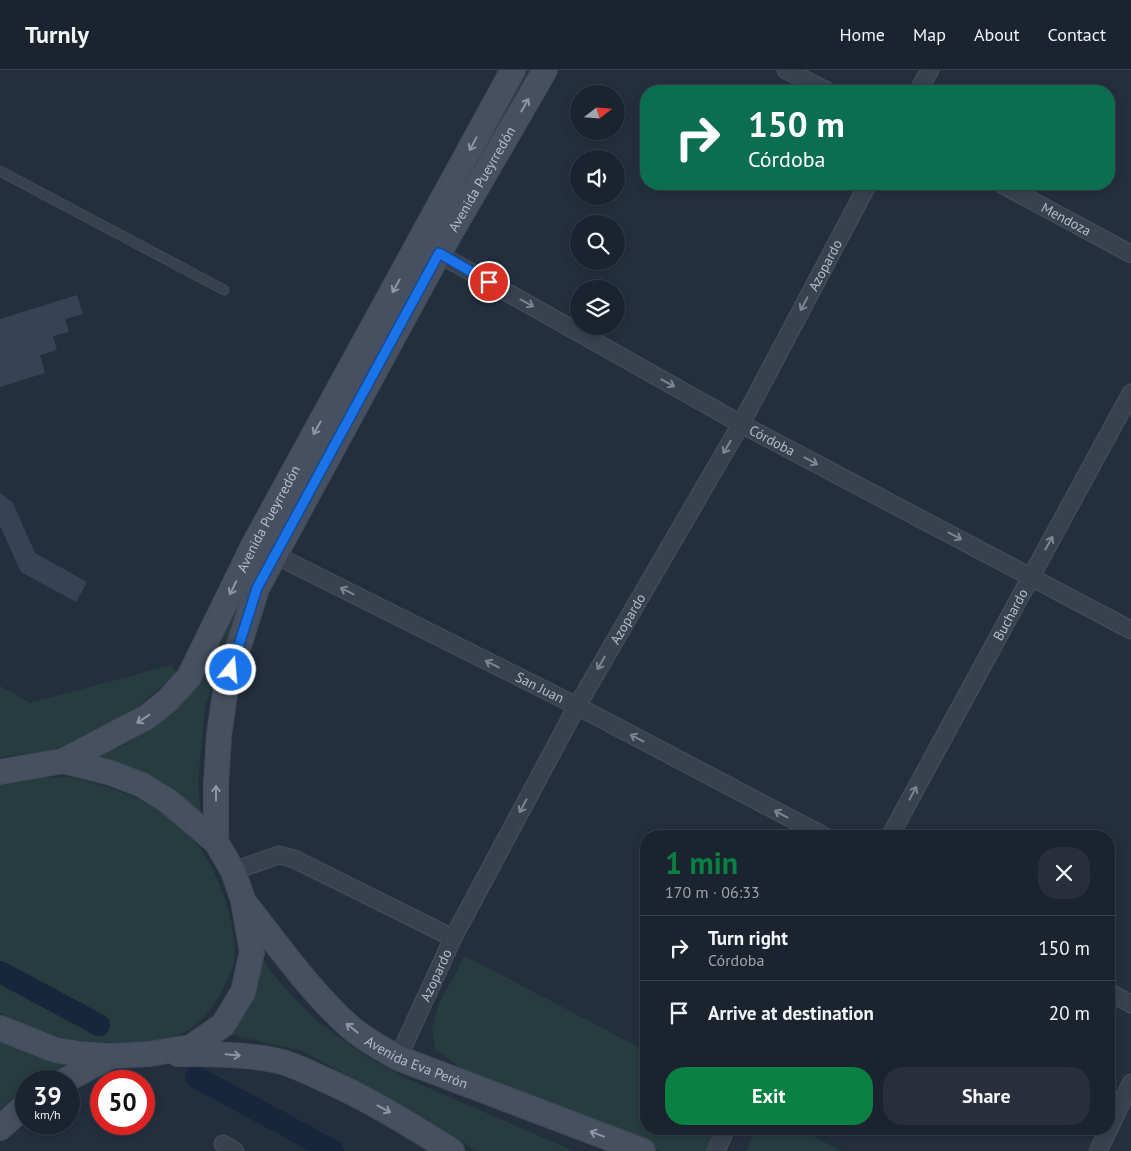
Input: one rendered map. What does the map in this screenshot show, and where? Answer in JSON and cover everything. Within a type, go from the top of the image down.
[{"type":"main road","name":"Avenida Pueyrredón","points":[[216,842],[216,784],[226,687],[257,588],[429,248],[513,70]]},
{"type":"main road","name":"Avenida Pueyrredón","points":[[62,761],[147,717],[168,700],[189,677],[254,544],[429,248],[545,70]]},
{"type":"main road","points":[[0,771],[62,761],[111,773],[142,785],[168,801],[216,842],[233,871],[243,900],[252,952],[243,992],[223,1025],[191,1047],[149,1054]]},
{"type":"main road","name":"Avenida Eva Perón","points":[[243,900],[315,991],[336,1013],[370,1042],[398,1058],[643,1151]]},
{"type":"main road","points":[[0,1028],[56,1050],[111,1056],[215,1054],[276,1060],[351,1091],[394,1114],[452,1151]]},
{"type":"main road","points":[[80,1072],[111,1056]]},
{"type":"main road","points":[[0,1128],[15,1115]]},
{"type":"street","points":[[786,70],[815,85]]},
{"type":"street","points":[[921,85],[930,70]]},
{"type":"street","name":"Azopardo","points":[[398,1058],[453,938],[576,706],[741,424],[865,190]]},
{"type":"street","name":"Mendoza","points":[[1012,190],[1131,254]]},
{"type":"street","name":"Córdoba","points":[[429,248],[741,424],[1131,630]]},
{"type":"street","name":"Buchardo","points":[[893,830],[1131,393]]},
{"type":"street","name":"San Juan","points":[[254,544],[576,706],[813,830]]},
{"type":"street","points":[[233,871],[279,855],[286,857],[453,938]]},
{"type":"street","points":[[1115,995],[1131,1004]]},
{"type":"street","points":[[1115,1116],[1131,1083]]},
{"type":"street","points":[[716,1151],[723,1135]]},
{"type":"street","points":[[1098,1151],[1106,1135]]},
{"type":"lane","points":[[0,171],[224,290]]},
{"type":"green space","points":[[523,70],[529,70],[435,243],[430,240]]},
{"type":"green space","points":[[257,562],[262,565],[220,659],[215,657]]},
{"type":"green space","points":[[221,661],[205,706],[198,783],[201,815],[93,759],[131,741],[164,717]]},
{"type":"green space","points":[[171,665],[178,673],[115,725],[49,751],[0,757],[0,686],[30,703]]},
{"type":"green space","points":[[70,777],[123,792],[160,811],[183,830],[199,847],[209,862],[221,889],[227,904],[234,935],[233,965],[220,994],[206,1015],[194,1026],[179,1035],[162,1040],[144,1042],[94,1042],[38,1031],[0,1013],[0,785],[33,778]]},
{"type":"green space","points":[[259,956],[282,985],[316,1020],[364,1055],[403,1077],[574,1151],[477,1151],[406,1107],[302,1051],[228,1034],[242,1015],[250,998]]},
{"type":"green space","points":[[465,956],[640,1048],[640,1135],[726,1135],[718,1151],[660,1151],[466,1072],[435,1049],[432,1028],[439,1003]]},
{"type":"green space","points":[[0,1040],[32,1055],[66,1064],[55,1070],[15,1070],[15,1097],[0,1109]]},
{"type":"green space","points":[[752,1135],[812,1135],[841,1151],[747,1151]]},
{"type":"building","points":[[77,295],[83,314],[65,319],[69,332],[53,336],[57,350],[40,355],[45,373],[0,387],[0,319]]},
{"type":"building","points":[[0,493],[13,503],[35,553],[87,582],[76,602],[21,572],[0,526]]},
{"type":"waterway","points":[[0,972],[99,1025]]},
{"type":"waterway","points":[[196,1077],[333,1151]]},
{"type":"route","points":[[231,670],[257,588],[439,253],[489,282]]}]
